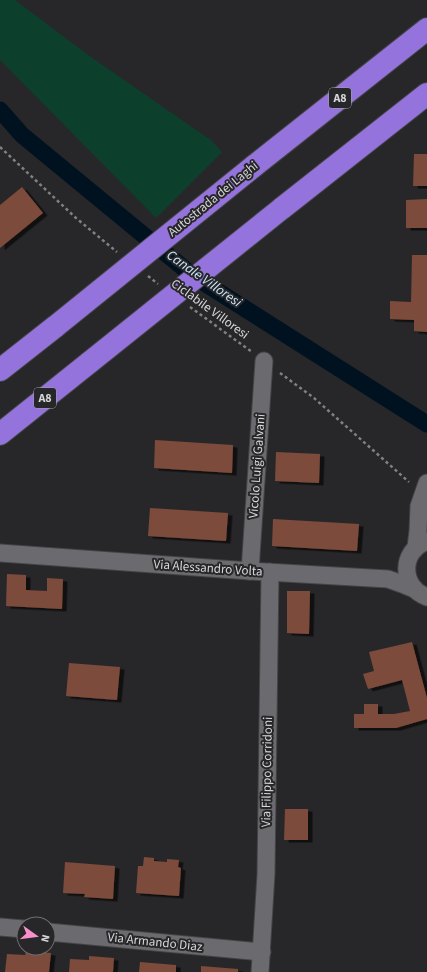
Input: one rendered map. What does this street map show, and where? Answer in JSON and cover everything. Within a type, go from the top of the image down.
[{"type":"highway","name":"Autostrada dei Laghi","points":[[0,370],[427,29]]},
{"type":"highway","name":"A8","points":[[0,434],[427,94]]},
{"type":"street","name":"Vicolo Luigi Galvani","points":[[250,571],[264,361]]},
{"type":"street","points":[[420,488],[427,515]]},
{"type":"street","points":[[420,488],[418,531],[421,544],[410,554],[406,565],[406,572],[408,580],[420,593],[427,611]]},
{"type":"street","name":"Via Alessandro Volta","points":[[0,553],[250,571],[388,579],[420,593]]},
{"type":"street","name":"Via Filippo Corridoni","points":[[260,972],[266,874],[270,572]]},
{"type":"street","points":[[0,927],[16,928]]},
{"type":"street","name":"Via Armando Diaz","points":[[56,933],[262,952]]},
{"type":"path","points":[[0,147],[76,218],[123,256]]},
{"type":"path","name":"Ciclabile Villoresi","points":[[146,275],[159,284]]},
{"type":"path","name":"Ciclabile Villoresi","points":[[190,306],[314,398],[420,488]]},
{"type":"green space","points":[[0,0],[15,0],[88,55],[212,141],[222,152],[156,218],[0,60]]},
{"type":"building","points":[[414,154],[427,154],[427,186],[413,186]]},
{"type":"building","points":[[22,187],[43,213],[0,248],[0,205]]},
{"type":"building","points":[[427,199],[427,228],[406,228],[406,200]]},
{"type":"building","points":[[412,255],[427,255],[427,332],[414,331],[414,320],[390,319],[390,301],[411,302]]},
{"type":"building","points":[[155,440],[233,445],[232,473],[154,468]]},
{"type":"building","points":[[276,452],[320,454],[319,483],[275,481]]},
{"type":"building","points":[[150,508],[228,513],[226,541],[148,536]]},
{"type":"building","points":[[273,519],[359,524],[357,551],[272,546]]},
{"type":"building","points":[[7,574],[26,575],[26,590],[47,591],[47,578],[63,579],[62,609],[6,606]]},
{"type":"building","points":[[287,591],[310,591],[309,634],[287,633]]},
{"type":"building","points":[[412,642],[427,698],[427,719],[396,728],[354,728],[354,714],[364,714],[364,704],[378,704],[378,714],[394,714],[410,711],[402,680],[368,689],[363,674],[374,671],[369,652]]},
{"type":"building","points":[[69,663],[120,667],[117,700],[66,696]]},
{"type":"building","points":[[285,809],[308,809],[308,840],[284,840]]},
{"type":"building","points":[[144,857],[154,858],[154,861],[167,862],[167,859],[179,860],[178,867],[181,868],[179,896],[136,893],[138,866],[143,866]]},
{"type":"building","points":[[65,862],[115,866],[113,899],[84,897],[85,894],[63,893]]},
{"type":"building","points":[[7,954],[16,954],[16,956],[51,956],[49,972],[5,972]]},
{"type":"building","points":[[89,956],[114,958],[113,972],[69,972],[70,959],[89,960]]},
{"type":"building","points":[[140,962],[176,965],[176,972],[139,972]]},
{"type":"building","points":[[201,966],[238,969],[238,972],[201,972]]},
{"type":"waterway","name":"Canale Villoresi","points":[[0,110],[22,135],[192,275],[427,424]]}]
